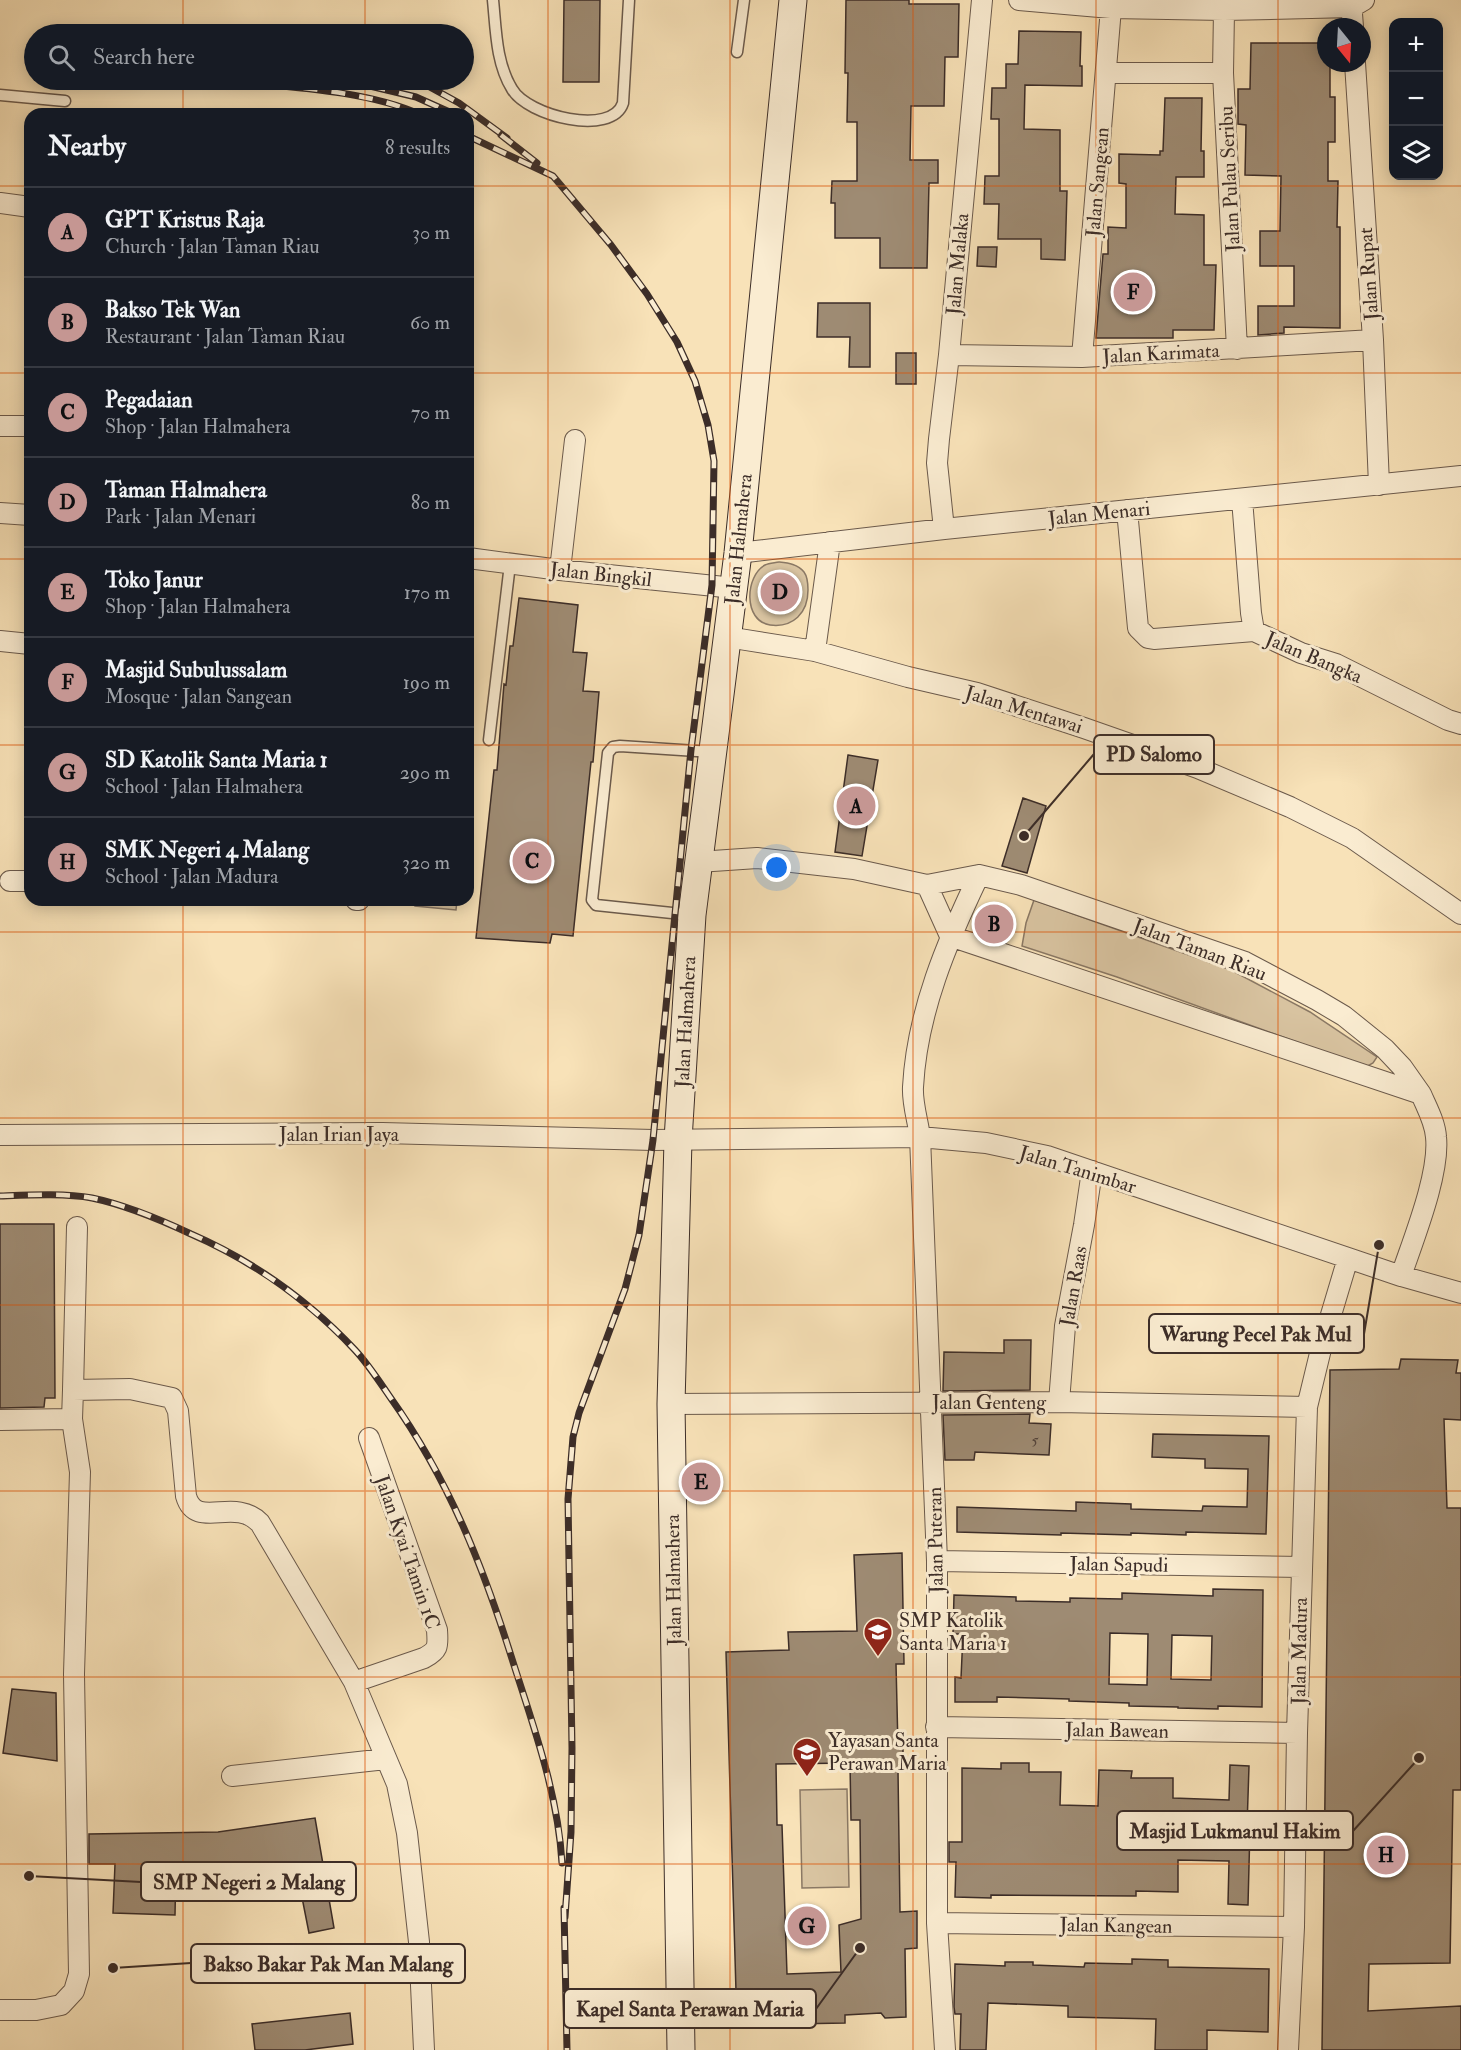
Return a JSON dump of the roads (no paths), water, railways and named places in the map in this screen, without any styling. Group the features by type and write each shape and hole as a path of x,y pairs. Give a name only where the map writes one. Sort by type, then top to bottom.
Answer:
{"street":[{"name":"Jalan Halmahera","path":"681,2050 671,1404 678,1140 692,915 738,553 793,0"},
{"name":"Jalan Malaka","path":"944,529 937,463 982,0"},
{"path":"1019,0 1111,8 1224,10 1356,2 1354,18"},
{"name":"Jalan Sangean","path":"1082,357 1111,8"},
{"name":"Jalan Pulau Seribu","path":"1224,10 1223,73 1237,349"},
{"name":"Jalan Rupat","path":"1356,72 1379,485"},
{"path":"1106,73 1223,73"},
{"path":"0,203 24,206"},
{"name":"Jalan Karimata","path":"949,355 1082,357 1372,340"},
{"path":"0,426 24,426"},
{"path":"560,570 574,440"},
{"name":"Jalan Menari","path":"738,553 944,529 1461,476"},
{"name":"Jalan Bangka","path":"1242,499 1254,631 1301,653 1336,664 1448,720 1461,724"},
{"path":"1127,510 1138,628 1142,634 1154,639 1254,631"},
{"path":"0,513 24,515"},
{"path":"815,651 830,542"},
{"name":"Jalan Bingkil","path":"474,559 734,588"},
{"name":"Jalan Mentawai","path":"727,637 815,651 908,677 977,693 1198,768 1247,788 1353,838 1461,914"},
{"path":"0,641 24,643"},
{"name":"Jalan Taman Riau","path":"698,862 757,858 855,869 927,885 979,875 1021,885 1245,962 1344,1016 1385,1049 1402,1067 1420,1094 1433,1121 1437,1139 1430,1186 1401,1276"},
{"path":"950,936 979,875"},
{"path":"927,885 950,936 1420,1094"},
{"name":"Jalan Puteran","path":"945,2050 937,1923 937,1561 920,1137 913,1089 919,1043 930,995 950,936"},
{"name":"Jalan Irian Jaya","path":"0,1135 382,1133 678,1140"},
{"name":"Jalan Tanimbar","path":"678,1140 920,1137 986,1143 1047,1156 1401,1276 1461,1293"},
{"name":"Jalan Raas","path":"1059,1402 1065,1326 1092,1171"},
{"path":"0,2010 36,2010 61,2005 74,1991 79,1974 74,1674 80,1472 72,1419 77,1227"},
{"name":"Jalan Madura","path":"1288,2050 1294,1927 1301,1567 1307,1407 1322,1345 1348,1258"},
{"path":"73,1390 130,1389 172,1398 178,1411 186,1496 189,1505 195,1511 205,1513 238,1511 252,1515 260,1523 354,1682 397,1784 407,1833 418,1942 424,2050"},
{"name":"Jalan Genteng","path":"671,1404 1059,1402 1307,1407"},
{"path":"0,1420 72,1419"},
{"name":"Jalan Kyai Tamin 1C","path":"354,1682 424,1658 433,1653 438,1645 437,1630 369,1438"},
{"name":"Jalan Sapudi","path":"937,1561 1301,1567"},
{"name":"Jalan Bawean","path":"936,1727 1297,1734"},
{"path":"232,1776 386,1759"},
{"name":"Jalan Kangean","path":"937,1923 1294,1927"}],"lane":[{"path":"493,0 501,68 513,92 540,112 552,116 595,120 614,116 621,110 623,103 629,0"},
{"path":"737,52 744,0"},
{"path":"0,95 65,101"},
{"path":"489,740 510,564"},
{"path":"692,915 596,905 592,900 608,753 613,747 620,746 712,752"}],"railway":[{"path":"318,90 373,99 402,108"},
{"path":"387,90 416,97 441,108"},
{"path":"435,90 466,108"},
{"path":"474,114 507,138"},
{"path":"501,135 537,163"},
{"path":"474,139 553,176 611,245 647,294 677,342 695,381 708,425 714,461 712,585 691,750 653,1140 639,1235 625,1289 579,1413 573,1437 568,1499 571,1832 565,1917"},
{"path":"0,1196 81,1196 105,1201 167,1223 214,1245 279,1284 319,1315 360,1355 411,1428 430,1460 476,1558 502,1626 544,1761 556,1812 562,1863"},
{"path":"564,1908 567,2050"}],"place":[{"name":"Masjid Subulussalam","path":"1133,292"},
{"name":"Taman Halmahera","path":"780,592"},
{"name":"GPT Kristus Raja","path":"856,806"},
{"name":"PD Salomo","path":"1024,836"},
{"name":"Pegadaian","path":"532,861"},
{"name":"Bakso Tek Wan","path":"994,924"},
{"name":"Warung Pecel Pak Mul","path":"1379,1245"},
{"name":"Toko Janur","path":"701,1482"},
{"name":"SMP Katolik Santa Maria 1","path":"878,1658"},
{"name":"Masjid Lukmanul Hakim","path":"1419,1758"},
{"name":"Yayasan Santa Perawan Maria","path":"807,1778"},
{"name":"SMK Negeri 4 Malang","path":"1386,1855"},
{"name":"SMP Negeri 2 Malang","path":"29,1876"},
{"name":"SD Katolik Santa Maria 1","path":"807,1926"},
{"name":"Kapel Santa Perawan Maria","path":"860,1948"},
{"name":"Bakso Bakar Pak Man Malang","path":"113,1968"}]}
